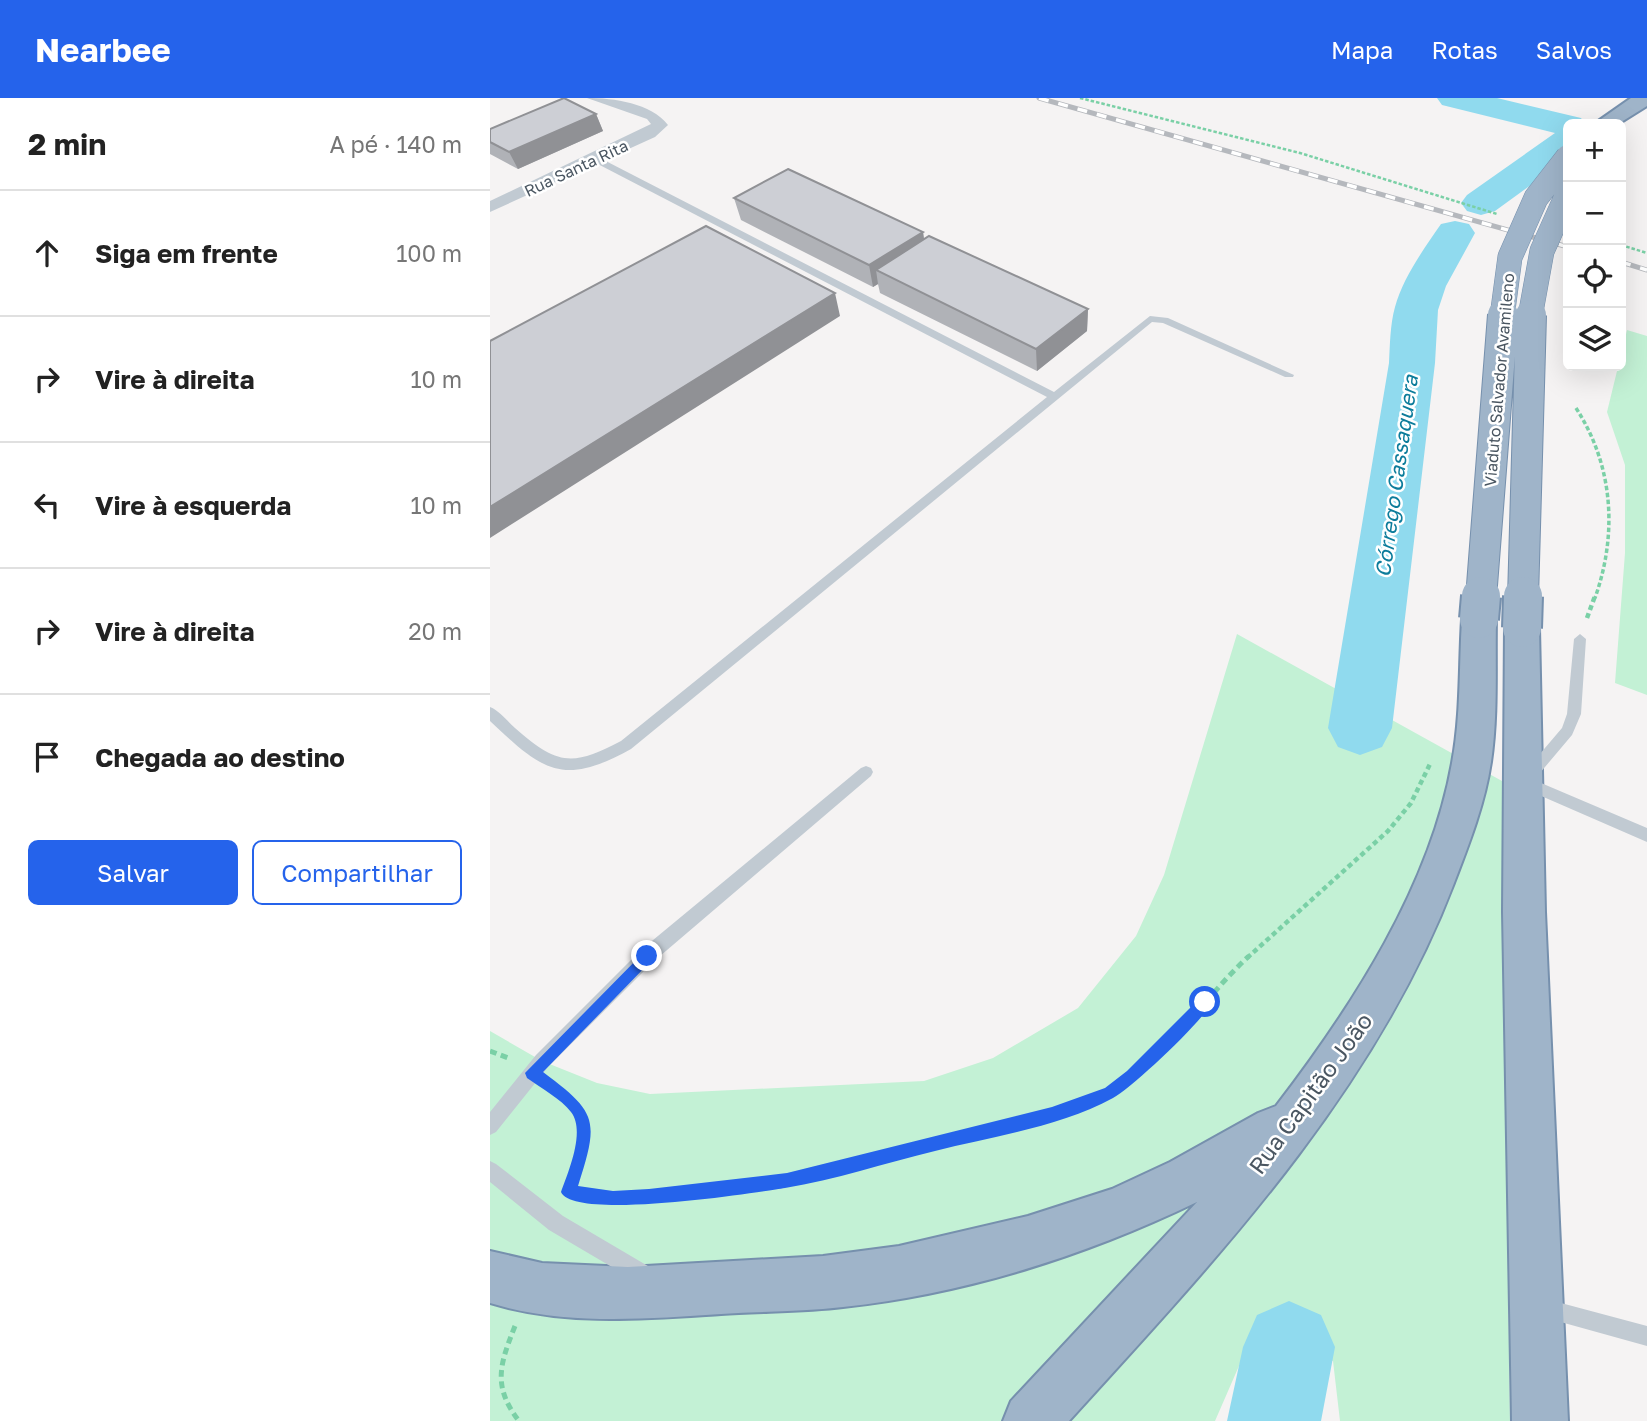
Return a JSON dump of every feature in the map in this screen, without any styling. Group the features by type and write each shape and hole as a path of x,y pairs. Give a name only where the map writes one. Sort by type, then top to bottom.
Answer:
{"highway":[{"path":"1612,119 1645,98"},
{"path":"1626,131 1647,117"},
{"name":"Viaduto Salvador Avamileno","path":"1500,623 1501,329 1510,257 1536,198 1563,163"},
{"name":"Viaduto Salvador Avamileno","path":"1500,623 1528,335 1540,265 1548,236 1563,204"},
{"path":"1500,623 1523,782 1524,912 1541,1421"},
{"name":"Rua Capitão João","path":"1031,1421 1194,1245 1296,1119 1354,1040 1411,942 1441,868 1472,761 1500,623"},
{"path":"490,1277 512,1283 582,1292 671,1291 858,1279 968,1256 1086,1223 1187,1181 1296,1119"}],"street":[{"name":"Rua Santa Rita","path":"490,207 649,134 660,125 652,117 596,98"}],"lane":[{"path":"595,159 1053,396"},
{"path":"490,713 537,755 560,766 584,765 604,758 626,745 1144,323 1157,318 1289,375"},
{"path":"1580,639 1571,723 1559,743 1523,782 1647,835"},
{"path":"490,1126 532,1073 647,956 866,772"},
{"path":"490,1170 556,1223 671,1291"},
{"path":"1538,1307 1647,1336"}],"path":[{"path":"1080,98 1300,153 1506,216"},
{"path":"1626,247 1647,253"},
{"path":"1576,408 1592,429 1604,460 1610,540 1599,591 1580,639"},
{"path":"490,1051 505,1055 576,1105 582,1118 583,1148 569,1192 613,1199 787,1180 1052,1115 1109,1093 1151,1060 1244,961 1388,831 1412,803 1435,751"}],"green space":[{"path":"1627,330 1647,336 1647,695 1615,683 1625,553 1625,465 1607,412 1617,371 1626,371"},
{"path":"1237,634 1502,781 1510,1421 1340,1421 1333,1361 1252,1336 1215,1421 490,1421 490,1031 542,1061 597,1083 650,1094 924,1081 993,1058 1078,1008 1136,936 1164,875"}],"building":[{"path":"564,98 596,114 509,152 490,142 490,129"},
{"path":"788,169 923,232 869,265 734,198"},
{"path":"706,226 835,293 490,507 490,341"},
{"path":"929,236 1088,309 1036,349 876,270"}],"waterway":[{"path":"1454,98 1563,125"},
{"name":"Córrego Cassaquera","path":"1481,203 1563,145"},
{"name":"Córrego Cassaquera","path":"1360,728 1412,363 1416,310 1424,286 1455,233"},
{"name":"Córrego Cassaquera","path":"1274,1421 1289,1347"}],"railway":[{"path":"1039,98 1563,246"},
{"path":"1626,264 1647,270"}],"route":[{"path":"647,956 532,1073 576,1105 582,1118 585,1133 583,1148 569,1192 613,1199 787,1180 1052,1115 1109,1093 1151,1060 1205,1002"}]}
